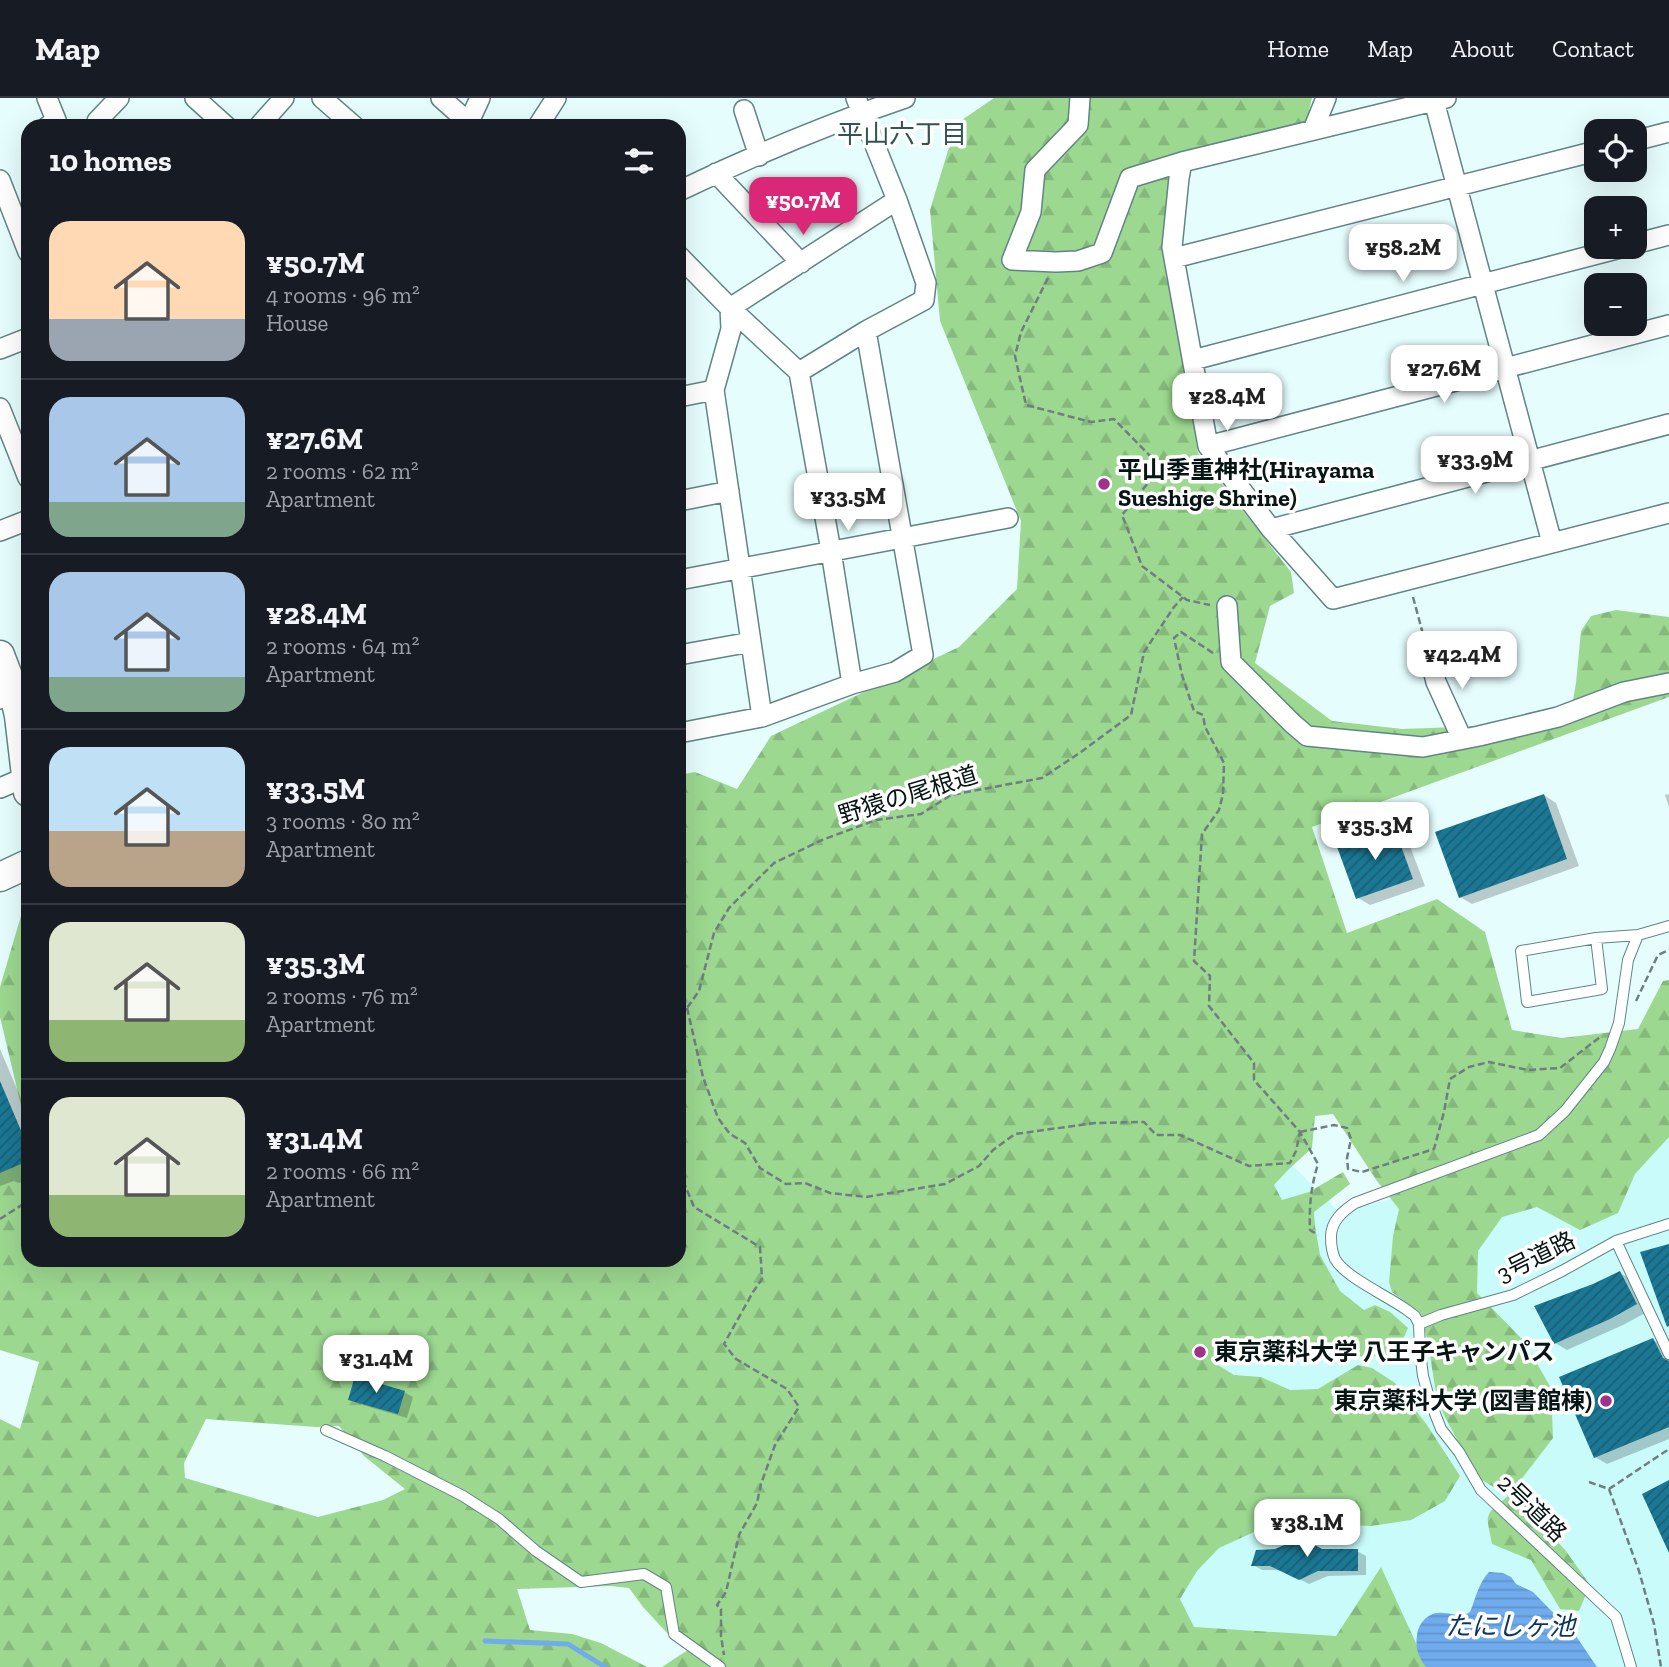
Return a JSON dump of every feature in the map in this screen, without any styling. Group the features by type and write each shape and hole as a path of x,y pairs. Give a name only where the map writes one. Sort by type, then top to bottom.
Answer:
{"street":[{"path":"47,98 56,119"},
{"path":"99,119 119,98"},
{"path":"195,98 218,119"},
{"path":"265,119 284,98"},
{"path":"322,98 344,119"},
{"path":"441,98 462,119"},
{"path":"470,119 480,98"},
{"path":"544,119 556,98"},
{"path":"686,188 759,156 860,105 905,98"},
{"path":"1080,98 1078,125 1035,170 1031,212 1012,260 1079,261 1102,253 1130,178 1182,162 1440,100 1456,187 1552,543"},
{"path":"1313,130 1326,98"},
{"path":"799,372 924,300 926,283 860,105"},
{"path":"744,110 759,156"},
{"path":"1647,138 1669,132"},
{"path":"1174,258 1584,154"},
{"path":"1182,162 1172,247 1208,446 1271,529 1333,599 1669,513"},
{"path":"716,173 801,263"},
{"path":"2,190 21,235"},
{"path":"730,308 897,200"},
{"path":"1647,241 1669,235"},
{"path":"1193,360 1584,257"},
{"path":"686,263 799,372 852,684"},
{"path":"730,308 731,329 714,390 762,717"},
{"path":"1208,446 1669,325"},
{"path":"686,732 762,717 852,684 895,672 923,655 866,331"},
{"path":"0,349 21,341"},
{"path":"686,396 714,390"},
{"path":"0,408 21,460"},
{"path":"1271,529 1669,424"},
{"path":"686,500 729,491"},
{"path":"686,579 1008,518"},
{"path":"0,531 21,523"},
{"path":"1227,606 1231,662 1307,736 1423,747 1558,717 1624,692 1669,682"},
{"path":"686,654 751,642"},
{"path":"1429,654 1436,682 1462,739"},
{"path":"0,655 14,689 21,733"},
{"path":"0,788 21,785"},
{"path":"0,877 21,867"}],"lane":[{"path":"1595,938 1602,989 1527,1002 1521,951 1595,938 1638,935 1669,926"},
{"path":"1419,1324 1415,1316 1345,1271 1335,1259 1331,1230 1340,1213 1355,1203 1539,1135 1565,1111 1605,1062 1619,1023 1628,960 1638,935"},
{"name":"3号道路","path":"1419,1324 1441,1315 1513,1295 1616,1241 1669,1224"},
{"path":"1616,1241 1669,1354"},
{"name":"2号道路","path":"1419,1324 1423,1376 1441,1429 1459,1452 1481,1490 1616,1617 1631,1667"},
{"path":"326,1430 463,1496 499,1519 536,1551 580,1582 644,1574 666,1587 674,1634 722,1662"}],"path":[{"path":"1056,262 1021,332 1015,356 1026,405 1091,422 1114,419 1161,467 1122,515 1142,566 1186,600 1227,606"},
{"path":"1408,581 1429,654"},
{"name":"野猿の尾根道","path":"687,1008 699,991 714,933 729,908 775,863 822,840 876,820 921,814 951,795 1042,778 1131,715 1144,652 1183,597"},
{"path":"1231,662 1181,632 1174,638 1182,675 1194,710 1203,715 1205,727 1224,764 1223,794 1219,810 1202,834 1194,961 1210,976 1209,1006 1254,1063 1254,1080 1300,1132 1318,1164 1309,1208 1310,1230 1331,1245"},
{"path":"1300,1132 1334,1125 1346,1128 1351,1139 1348,1169 1362,1172 1434,1149 1450,1079 1469,1067 1489,1062 1528,1070 1560,1069 1634,1009 1658,955 1669,950"},
{"path":"687,1008 708,1092 718,1118 730,1134 745,1143 760,1168 786,1184 804,1183 830,1193 866,1197 945,1184 979,1166 993,1150 1015,1134 1082,1124 1144,1122 1156,1135 1180,1135 1250,1167 1290,1163 1300,1132"},
{"path":"686,1188 694,1207 760,1247 762,1279 724,1344 736,1359 786,1388 799,1407 775,1445 757,1503 739,1535 726,1591 717,1605 721,1609 722,1662"},
{"path":"0,1219 21,1205"},
{"path":"1609,1489 1669,1449"},
{"path":"1589,1482 1609,1489"},
{"path":"1609,1489 1639,1571 1654,1624 1661,1667"}],"shaded area":[{"name":"東京薬科大学 八王子キャンパス","path":"1619,1023 1641,1064 1669,1137 1669,1667 731,1667 686,1116 686,1032 1290,1163 1340,1213 1534,1159"}],"green space":[{"path":"994,98 1312,98 1306,123 1184,151 1164,233 1198,453 1291,572 1294,593 1270,606 1255,663 1332,721 1402,729 1569,723 1581,631 1591,616 1616,610 1669,617 1669,697 1312,827 1347,933 1437,899 1485,932 1512,1030 1562,1038 1638,1029 1663,981 1669,980 1669,1137 1635,1174 1618,1213 1580,1230 1537,1207 1502,1217 1478,1251 1477,1293 1524,1341 1551,1388 1553,1438 1520,1481 1541,1524 1566,1551 1590,1585 1579,1611 1560,1609 1531,1560 1492,1544 1488,1516 1508,1496 1479,1478 1444,1415 1436,1393 1421,1313 1392,1292 1389,1282 1393,1236 1399,1209 1333,1114 1315,1116 1312,1148 1274,1185 1282,1200 1309,1192 1343,1172 1350,1184 1314,1212 1320,1255 1340,1291 1364,1310 1375,1305 1390,1312 1408,1328 1396,1355 1366,1357 1320,1350 1250,1353 1219,1350 1218,1365 1234,1375 1261,1377 1290,1390 1318,1389 1358,1365 1372,1368 1395,1383 1427,1425 1460,1476 1445,1501 1411,1520 1371,1526 1276,1522 1219,1548 1197,1571 1180,1599 1194,1627 1336,1636 1381,1567 1427,1667 662,1667 697,1644 668,1634 629,1588 611,1586 517,1589 530,1630 572,1634 601,1643 647,1667 0,1667 0,1419 20,1429 39,1362 0,1350 0,1166 21,1148 21,1267 686,1267 686,774 695,772 737,789 771,736 959,647 1017,589 1021,521 940,321 930,210 956,124","holes":["206,1419 316,1427 339,1426 364,1456 405,1489 383,1500 318,1517 185,1478 184,1463"]},
{"path":"21,916 21,1106 0,1017 0,987"}],"water":[{"name":"たにしヶ池","path":"1489,1572 1503,1573 1511,1577 1516,1584 1533,1592 1576,1636 1597,1667 1426,1667 1417,1645 1422,1622 1433,1614 1460,1615 1470,1612 1480,1586"}],"building":[{"path":"1544,794 1567,859 1459,898 1435,832"},
{"path":"1393,824 1413,879 1356,899 1336,844"},
{"path":"0,1081 21,1130 21,1164 0,1173"},
{"path":"1669,1244 1669,1326 1667,1327 1640,1252"},
{"path":"1620,1271 1637,1304 1554,1344 1534,1306"},
{"path":"1653,1338 1663,1358 1669,1361 1669,1427 1594,1458 1559,1377"},
{"path":"355,1376 405,1391 398,1414 348,1400"},
{"path":"1669,1480 1669,1553 1642,1494"},
{"path":"1301,1538 1322,1549 1358,1549 1358,1571 1318,1571 1299,1580 1270,1566 1251,1566 1256,1550 1275,1549"}],"waterway":[{"path":"485,1641 568,1644 605,1667"}],"place":[{"name":"平山季重神社(Hirayama Sueshige Shrine)","path":"1104,484"},
{"name":"東京薬科大学 八王子キャンパス","path":"1200,1352"},
{"name":"東京薬科大学 (図書館棟)","path":"1606,1401"}],"district":[{"name":"平山六丁目","path":"902,134"}]}
